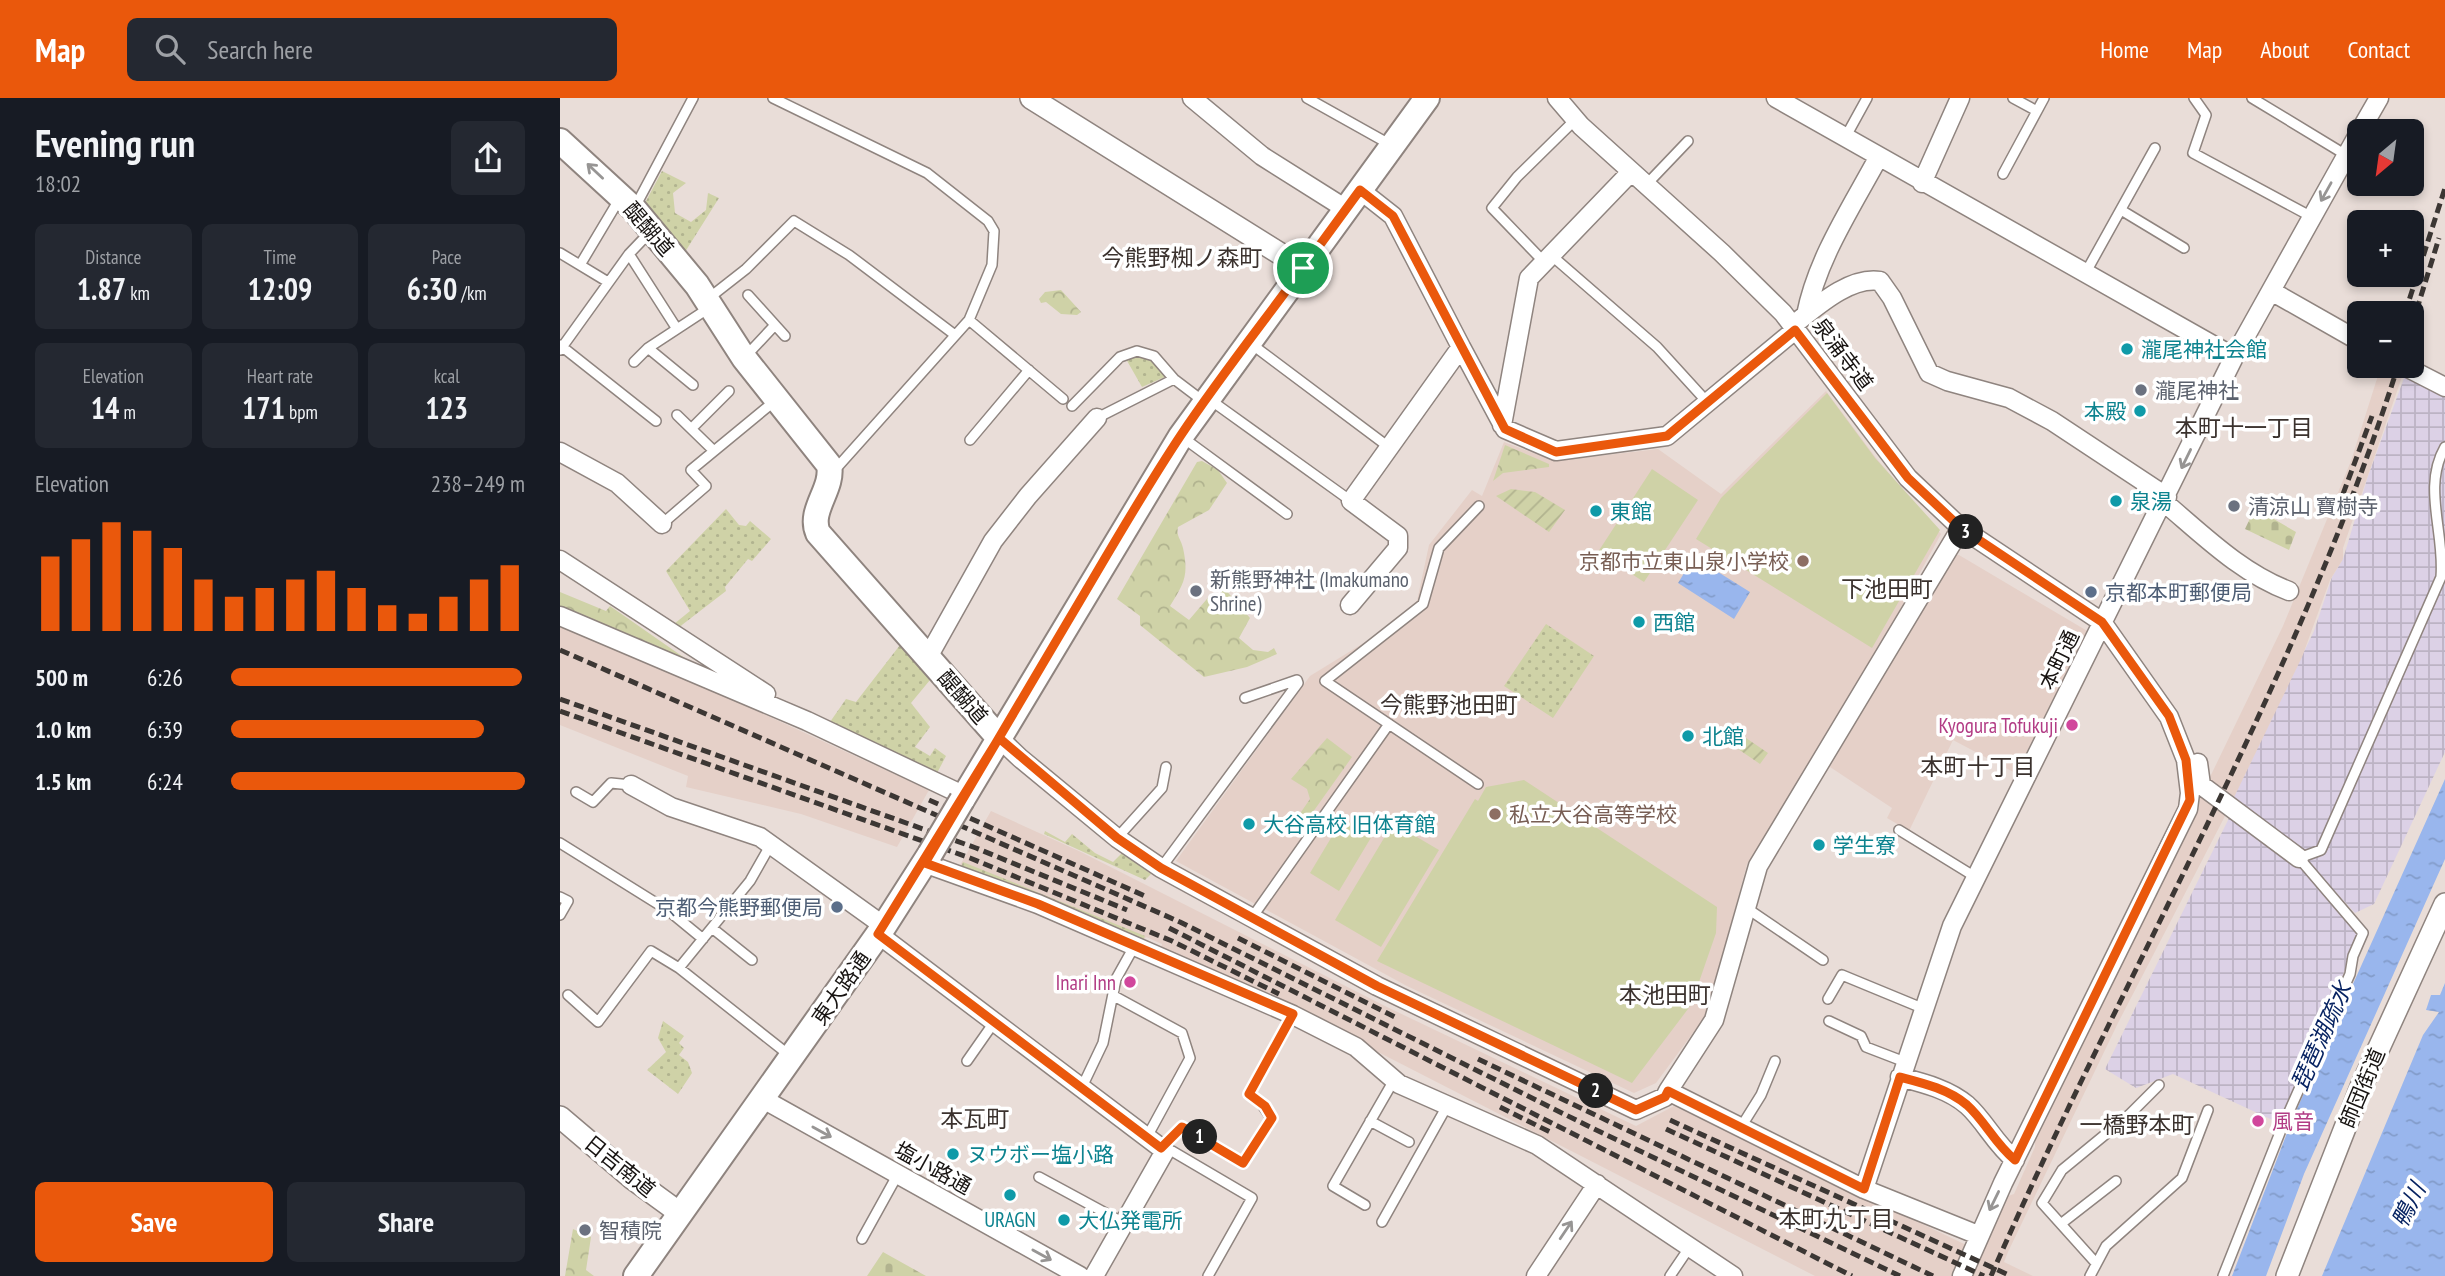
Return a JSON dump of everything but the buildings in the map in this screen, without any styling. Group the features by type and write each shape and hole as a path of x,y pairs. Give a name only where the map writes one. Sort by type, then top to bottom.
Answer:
{"main road":[{"name":"東大路通","path":"636,1276 881,930 964,798 1181,436 1427,98"},
{"name":"醍醐道","path":"565,148 628,202 710,302 744,358 826,460 830,475 816,516 816,529 999,738"}],"street":[{"path":"1031,98 1303,268"},
{"path":"1192,98 1262,156 1353,200 1393,216 1508,432 1556,452 1667,436 1798,324 1852,285 1868,279 1880,282 1892,298 1929,373 1947,381 2010,398 2052,421 2166,500 2240,565 2271,584 2289,591"},
{"name":"泉涌寺道","path":"1557,98 1577,126 1722,253 1798,324 1908,478 1961,528 2102,622"},
{"path":"1776,98 1922,183 2086,272 2234,357"},
{"path":"1922,183 1960,98"},
{"name":"本町通","path":"2367,119 2379,98"},
{"name":"本町通","path":"1864,1189 1922,1008 1952,926 2102,622 2166,500 2234,357 2346,155"},
{"path":"1798,324 1822,264 1878,158"},
{"path":"1502,425 1529,278 1631,172"},
{"path":"2271,291 2347,334"},
{"path":"1350,605 1398,548 1398,536 1351,501 1461,347"},
{"path":"2424,376 2445,387"},
{"path":"928,657 993,541 1028,496 1097,418"},
{"path":"560,452 617,483 662,524"},
{"path":"1961,528 1758,866 1714,1020 1668,1091 1864,1189 1978,1235"},
{"path":"560,560 807,721"},
{"path":"560,615 807,721 964,798"},
{"path":"2102,622 2169,716 2183,728 2192,743 2201,785 2299,858"},
{"path":"1962,1276 1978,1235 2188,808 2190,793 2186,760 2169,716"},
{"name":"醍醐道","path":"999,738 1117,838 1161,868 1251,919 1432,1014 1636,1110 1665,1097 1668,1091"},
{"path":"631,785 671,807 760,837 771,844 995,1021 1158,1145 1124,1223 1094,1276"},
{"path":"927,858 1293,1014 1356,1047 1399,1084 1537,1145 1727,1274"},
{"name":"師団街道","path":"2287,1276 2361,1087 2445,904"},
{"path":"1903,1070 1967,1105 1996,1143 2015,1160"},
{"name":"塩小路通","path":"763,1099 1080,1276"},
{"name":"日吉南道","path":"560,1117 681,1214"},
{"path":"1536,1276 1597,1184"}],"lane":[{"path":"580,265 628,202 693,98"},
{"path":"773,98 927,173 991,224 994,236 992,265 969,320 830,475"},
{"path":"1307,98 1392,146"},
{"path":"1845,138 1867,98"},
{"path":"2013,98 2036,111"},
{"path":"2003,174 2044,98"},
{"path":"2194,98 2206,115 2193,153 2312,217"},
{"path":"2252,98 2346,155"},
{"path":"1577,126 1517,177 1492,208 1548,258 1657,346 1708,403"},
{"path":"1646,185 1688,141"},
{"path":"2086,272 2155,148"},
{"path":"2121,210 2184,248"},
{"path":"634,362 648,348 677,330 710,302 794,221 849,255 955,335"},
{"path":"652,230 629,254 561,347 656,421"},
{"path":"560,253 608,282"},
{"path":"629,254 677,330"},
{"path":"748,295 785,336"},
{"path":"969,320 1063,399"},
{"path":"744,358 775,325"},
{"path":"1248,342 1390,448"},
{"path":"648,348 693,385"},
{"path":"1072,406 1117,359 1129,352 1151,354 1174,379 1351,501"},
{"path":"970,440 1029,370"},
{"path":"1097,418 1174,379"},
{"path":"691,428 729,391"},
{"path":"662,524 706,486 691,470 776,400"},
{"path":"677,415 713,450"},
{"path":"1181,436 1287,514"},
{"path":"2223,1276 2281,1130 2350,974 2353,956 2363,933 2299,858 2320,850 2441,577 2444,558 2433,475 2445,447"},
{"path":"1478,784 1325,681 1423,604 1439,548 1479,506"},
{"path":"1161,868 1298,683 1297,680 1245,698"},
{"path":"1251,919 1389,724"},
{"path":"1117,838 1162,788 1166,767"},
{"path":"576,792 593,802 611,783 631,785"},
{"path":"1899,830 1977,878"},
{"path":"560,843 668,911 703,939"},
{"path":"679,968 750,881 771,844"},
{"path":"566,861 572,850"},
{"path":"560,897 568,902 560,915"},
{"path":"1745,907 1823,960"},
{"path":"712,928 752,960"},
{"path":"1082,1087 1103,1043 1116,979 1135,945"},
{"path":"568,995 598,1022 651,951 679,968 792,1058"},
{"path":"1828,999 1842,975 1922,1008"},
{"path":"1114,996 1182,1033 1190,1058 1158,1145"},
{"path":"1158,1145 1182,1127 1243,1163 1272,1118 1265,1106 1249,1094 1293,1014"},
{"path":"967,1061 995,1021"},
{"path":"1829,1021 1861,1036 1866,1046 1903,1070"},
{"path":"1741,1127 1761,1095 1775,1061"},
{"path":"1365,1205 1333,1186 1390,1087 1399,1084"},
{"path":"2095,1262 2042,1203 2062,1170 2129,1115 2160,1085"},
{"path":"1382,1222 1447,1106"},
{"path":"2090,1276 2095,1262 2106,1247 2182,1178 2208,1110"},
{"path":"1370,1121 1409,1142"},
{"path":"1158,1145 1252,1198 1208,1276"},
{"path":"862,1239 898,1174"},
{"path":"1039,1177 1124,1223"},
{"path":"2062,1223 2116,1181"},
{"path":"1670,1276 1689,1248"}],"shaded area":[{"path":"2377,378 2402,378 2343,548 2343,559 2330,580 2302,657 2224,818 2118,1023 2008,1252 2004,1262 2033,1276 1815,1276 1337,1031 1161,949 1162,944 1146,937 1143,941 959,867 991,811 1081,852 1387,1007 1636,1126 1674,1106 1981,1252 2008,1196 2014,1194 2035,1147 2035,1139 2283,626 2351,461"},
{"path":"2404,378 2420,378 2445,393 2445,752 2374,904 2355,913 2301,854 2231,802 2314,631 2332,577 2343,559 2368,476"},
{"name":"私立大谷高等学校","path":"1826,391 1876,458 1941,534 1820,756 1747,864 1707,1014 1656,1083 1634,1093 1407,986 1176,861 1310,676 1375,636 1417,601 1429,545 1472,490 1482,496 1504,442 1555,461 1658,449 1721,494"},
{"path":"1952,555 1959,555 2089,632 2019,775 1953,740 1909,831 1887,818 1892,808 1830,767"},
{"path":"560,622 929,790 897,847 801,814 686,787 688,776 560,725"},
{"path":"2232,812 2295,861 2358,935 2325,1022 2279,1123 2173,1074 2136,1088 2105,1069"}],"green space":[{"path":"662,171 686,183 673,193 675,213 691,222 706,210 708,193 719,198 685,252 645,203"},
{"path":"1061,290 1081,312 1077,315 1061,314 1046,302 1041,303 1039,299 1045,292"},
{"path":"1136,355 1155,361 1167,376 1142,387 1126,359"},
{"name":"京都市立東山泉小学校","path":"1827,393 1875,458 1940,530 1872,648 1696,539 1721,498"},
{"path":"1505,445 1549,464 1549,467 1503,473 1493,481"},
{"path":"1202,461 1218,470 1227,483 1209,510 1178,527 1185,558 1185,573 1182,585 1170,606 1189,620 1212,593 1218,595 1224,588 1250,618 1239,638 1253,650 1268,652 1274,648 1277,654 1247,667 1204,677 1140,625 1140,616 1117,599 1197,462"},
{"path":"1652,469 1698,500 1644,582 1598,552"},
{"path":"1511,489 1535,492 1565,510 1549,532 1496,496"},
{"path":"2255,508 2296,532 2289,550 2245,529"},
{"path":"726,509 739,525 746,526 750,521 771,539 752,561 748,559 725,587 726,591 678,628 674,624 690,611 666,571"},
{"path":"560,592 606,611 610,606 699,668 560,606"},
{"path":"1546,624 1594,656 1553,718 1504,686"},
{"path":"900,645 930,680 911,703 930,727 915,747 930,756 935,748 946,756 936,775 830,722 846,699 856,702"},
{"path":"1727,725 1768,753 1760,764 1719,736"},
{"path":"1327,738 1352,757 1298,833 1290,828 1310,799 1307,789 1291,779"},
{"path":"1524,780 1717,907 1716,933 1691,1005 1632,1083 1377,961 1475,799 1478,801 1486,787"},
{"path":"1343,818 1372,836 1339,891 1310,873"},
{"path":"1393,823 1439,850 1381,947 1335,920"},
{"path":"1045,831 1065,842 1072,834 1095,853 1113,862 1122,853 1151,874 1145,880 1044,834"},
{"path":"963,862 1145,936 1143,940 961,867"},
{"path":"663,1021 684,1036 679,1043 684,1048 679,1055 688,1062 692,1073 678,1094 647,1070 666,1052 658,1038"},
{"path":"573,1229 591,1237 586,1270 594,1276 565,1276"},
{"path":"883,1252 926,1276 867,1276"}],"water":[{"path":"1694,557 1750,592 1734,619 1678,583"},
{"path":"2445,779 2445,859 2304,1174 2266,1276 2232,1276 2292,1120"},
{"name":"鴨川","path":"2445,983 2445,1276 2322,1276 2423,1035 2439,1012 2426,1010 2431,995 2440,995"}],"railway":[{"path":"2409,301 2445,188"},
{"path":"2419,301 2439,238"},
{"path":"1991,1276 2096,1050 2260,713 2357,484 2394,378"},
{"path":"2343,494 2372,416"},
{"path":"560,650 1180,922 1584,1124 1900,1276"},
{"path":"560,699 976,848 1127,910"},
{"path":"560,711 970,858 1172,941 1279,994"},
{"path":"929,800 1145,896"},
{"path":"1169,928 1852,1276"},
{"path":"1238,938 1397,1018"},
{"path":"1478,1059 1933,1276"},
{"path":"1500,1107 1550,1132"},
{"path":"1670,1120 2011,1276"},
{"path":"1666,1129 1984,1276"}],"place":[{"name":"瀧尾神社会館","path":"2127,349"},
{"name":"瀧尾神社","path":"2141,390"},
{"name":"本殿","path":"2140,411"},
{"name":"泉湯","path":"2116,501"},
{"name":"清涼山 寶樹寺","path":"2234,506"},
{"name":"東館","path":"1596,511"},
{"name":"京都市立東山泉小学校","path":"1803,561"},
{"name":"新熊野神社 (Imakumano Shrine)","path":"1196,591"},
{"name":"京都本町郵便局","path":"2091,592"},
{"name":"西館","path":"1639,622"},
{"name":"Kyogura Tofukuji","path":"2072,725"},
{"name":"北館","path":"1688,736"},
{"name":"私立大谷高等学校","path":"1495,814"},
{"name":"大谷高校 旧体育館","path":"1249,824"},
{"name":"学生寮","path":"1819,845"},
{"name":"京都今熊野郵便局","path":"837,907"},
{"name":"Inari Inn","path":"1130,982"},
{"name":"風音","path":"2258,1121"},
{"name":"ヌウボー塩小路","path":"953,1154"},
{"name":"URAGN","path":"1010,1195"},
{"name":"大仏発電所","path":"1064,1220"},
{"name":"智積院","path":"585,1230"}],"district":[{"name":"今熊野椥ノ森町","path":"1182,257"},
{"name":"本町十一丁目","path":"2244,427"},
{"name":"下池田町","path":"1887,588"},
{"name":"今熊野池田町","path":"1449,704"},
{"name":"本町十丁目","path":"1978,766"},
{"name":"本池田町","path":"1665,994"},
{"name":"本瓦町","path":"975,1118"},
{"name":"一橋野本町","path":"2137,1124"},
{"name":"本町九丁目","path":"1836,1218"}],"route":[{"path":"1303,268 1181,436 999,738 989,756 925,863 1038,904 1293,1014 1249,1094 1265,1106 1272,1118 1243,1163 1182,1127 1161,1148 878,934 925,863 999,738 1148,861 1377,986 1636,1110 1665,1097 1668,1091 1864,1189 1900,1077 1938,1087 1967,1105 1996,1143 2015,1160 2190,800 2186,760 2169,716 2102,622 1961,528 1908,478 1795,330 1671,434 1662,438 1556,452 1505,429 1393,216 1360,190 1303,268"}],"water label":[{"name":"琵琶湖疏水","path":"2321,1036"}]}
